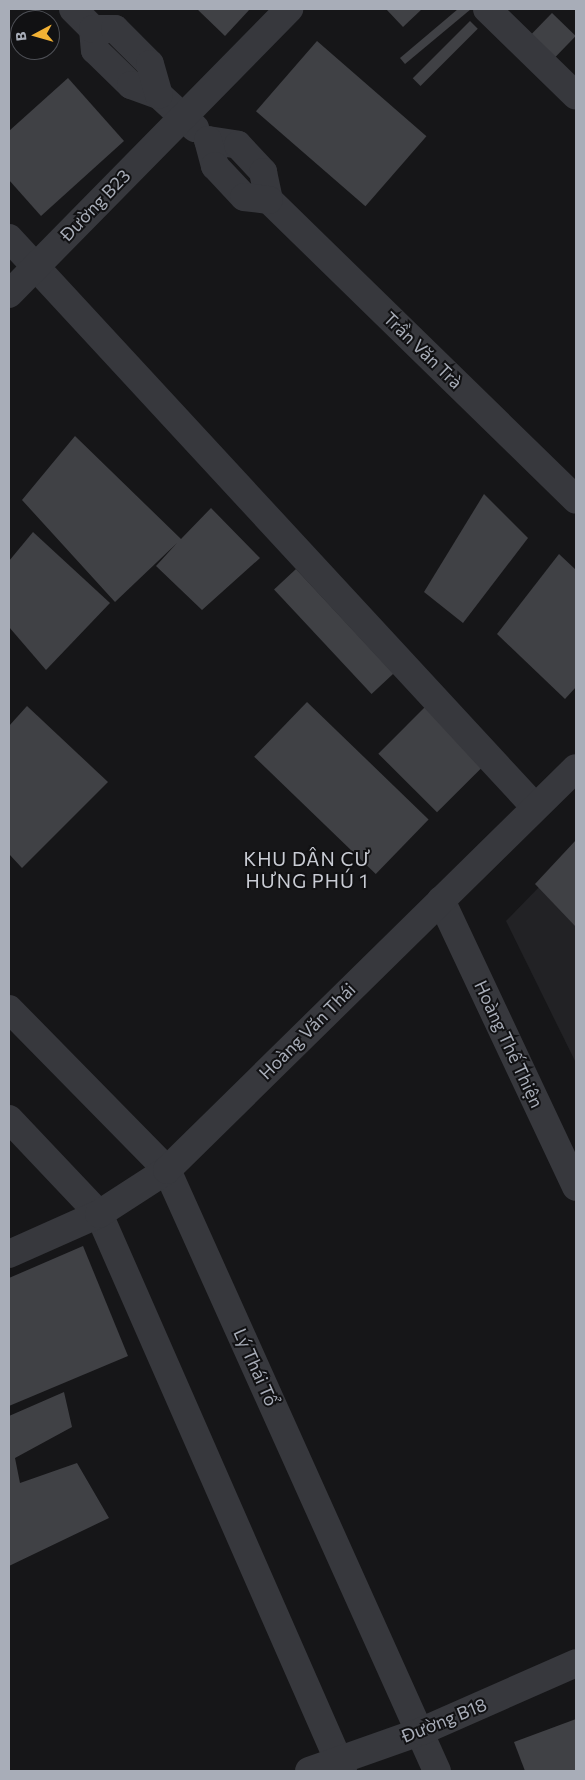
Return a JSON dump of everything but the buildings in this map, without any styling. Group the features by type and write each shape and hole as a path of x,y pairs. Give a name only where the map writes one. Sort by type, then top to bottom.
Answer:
{"street":[{"path":"73,9 93,29 95,50 131,85 159,95 182,116"},
{"name":"Đường B23","path":"9,294 289,9"},
{"path":"487,9 576,96"},
{"name":"Trần Văn Trà","path":"182,116 208,140 215,166 244,197 269,200 576,500"},
{"path":"9,238 37,265 535,807"},
{"name":"Hoàng Văn Thái","path":"9,1254 100,1214 167,1170 576,768"},
{"name":"Hoàng Thế Thiện","path":"441,900 576,1187"},
{"name":"Lý Thái Tổ","path":"9,1009 167,1170 422,1731 437,1771"},
{"path":"9,1120 100,1214 341,1765"},
{"name":"Đường B18","path":"309,1771 341,1765 576,1663"}],"shaded area":[{"path":"576,849 576,1063 506,921"}],"district":[{"name":"KHU DÂN CƯ HƯNG PHÚ 1","path":"307,870"}]}
